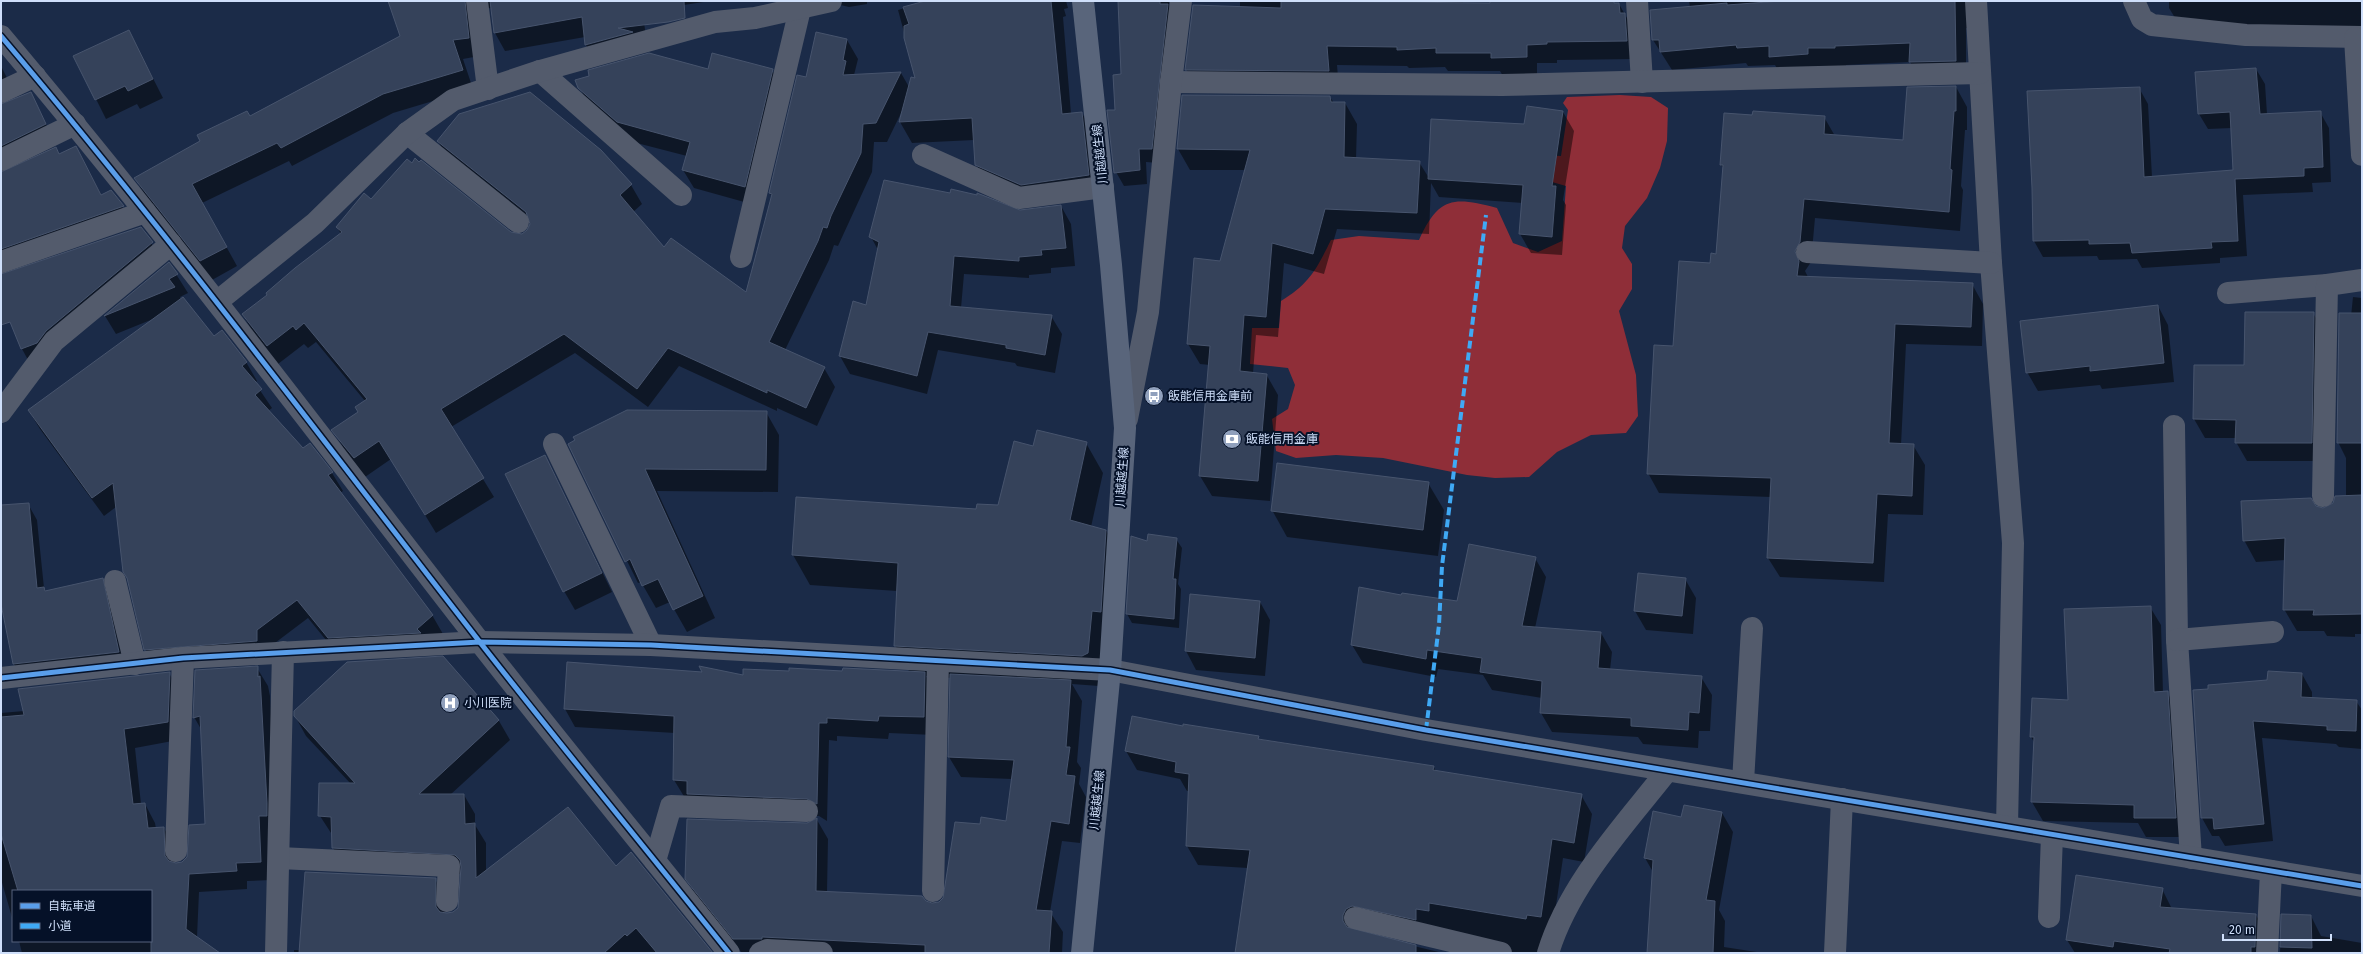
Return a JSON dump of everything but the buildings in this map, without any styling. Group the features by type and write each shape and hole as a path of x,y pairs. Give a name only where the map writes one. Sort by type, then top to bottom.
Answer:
{"main road":[{"name":"川越越生線","path":"1082,953 1110,670 1126,428 1103,187 1083,1"}],"street":[{"path":"477,1 488,89"},
{"path":"218,301 315,223 407,133 453,100 540,72 716,22 755,18 799,5 831,1"},
{"path":"1126,428 1148,312 1171,82 1181,1"},
{"path":"1637,1 1642,82"},
{"path":"1976,1 1991,263 2013,543 2007,826"},
{"path":"2134,1 2142,19 2152,25 2246,35 2359,38 2362,155"},
{"path":"741,257 799,5"},
{"path":"1,36 75,124 218,301 480,642 729,953"},
{"path":"540,72 681,195"},
{"path":"1171,82 1502,85 1980,73"},
{"path":"1,92 35,76"},
{"path":"1,160 75,124"},
{"path":"407,133 518,222"},
{"path":"923,155 1019,198 1103,187"},
{"path":"1,262 145,212"},
{"path":"1,412 54,341 171,244"},
{"path":"1808,252 1991,263"},
{"path":"2228,293 2327,285 2362,280"},
{"path":"2323,496 2327,285"},
{"path":"2174,426 2177,640 2191,858"},
{"path":"554,444 651,645"},
{"path":"115,581 135,664"},
{"path":"1743,782 1752,628"},
{"path":"2177,640 2274,632"},
{"path":"1,678 183,658 480,642 651,645 1110,670 1426,730 2362,886"},
{"path":"276,953 284,652"},
{"path":"176,851 183,658"},
{"path":"933,891 938,661"},
{"path":"1548,953 1555,929 1585,877 1667,771"},
{"path":"1835,953 1842,800"},
{"path":"655,861 671,806 807,811"},
{"path":"2049,917 2052,835"},
{"path":"279,858 449,866 447,901"},
{"path":"2267,953 2272,871"},
{"path":"1355,918 1501,953"},
{"path":"760,953 767,950 822,953"}],"shaded area":[{"path":"1620,95 1651,97 1668,108 1667,141 1660,168 1647,198 1625,226 1622,248 1632,264 1632,289 1619,311 1636,375 1638,416 1626,433 1591,435 1557,452 1529,477 1495,478 1467,475 1383,458 1336,455 1296,458 1276,451 1272,419 1288,409 1295,385 1288,368 1250,364 1252,328 1279,328 1281,301 1306,282 1321,260 1331,240 1359,236 1419,240 1426,226 1441,208 1449,203 1469,202 1497,208 1513,243 1538,252 1562,241 1566,186 1545,180 1538,155 1561,156 1568,110 1563,103 1567,97"}],"marked path":[{"path":"1426,730 1439,625 1442,566 1486,215"}],"cycle path":[{"path":"1,36 184,260 510,680 729,953"},
{"path":"1,678 183,658 480,642 651,645 1110,670 1426,730 2362,886"}],"place":[{"name":"飯能信用金庫前","path":"1154,396"},
{"name":"飯能信用金庫","path":"1232,439"},
{"name":"小川医院","path":"450,703"}]}
